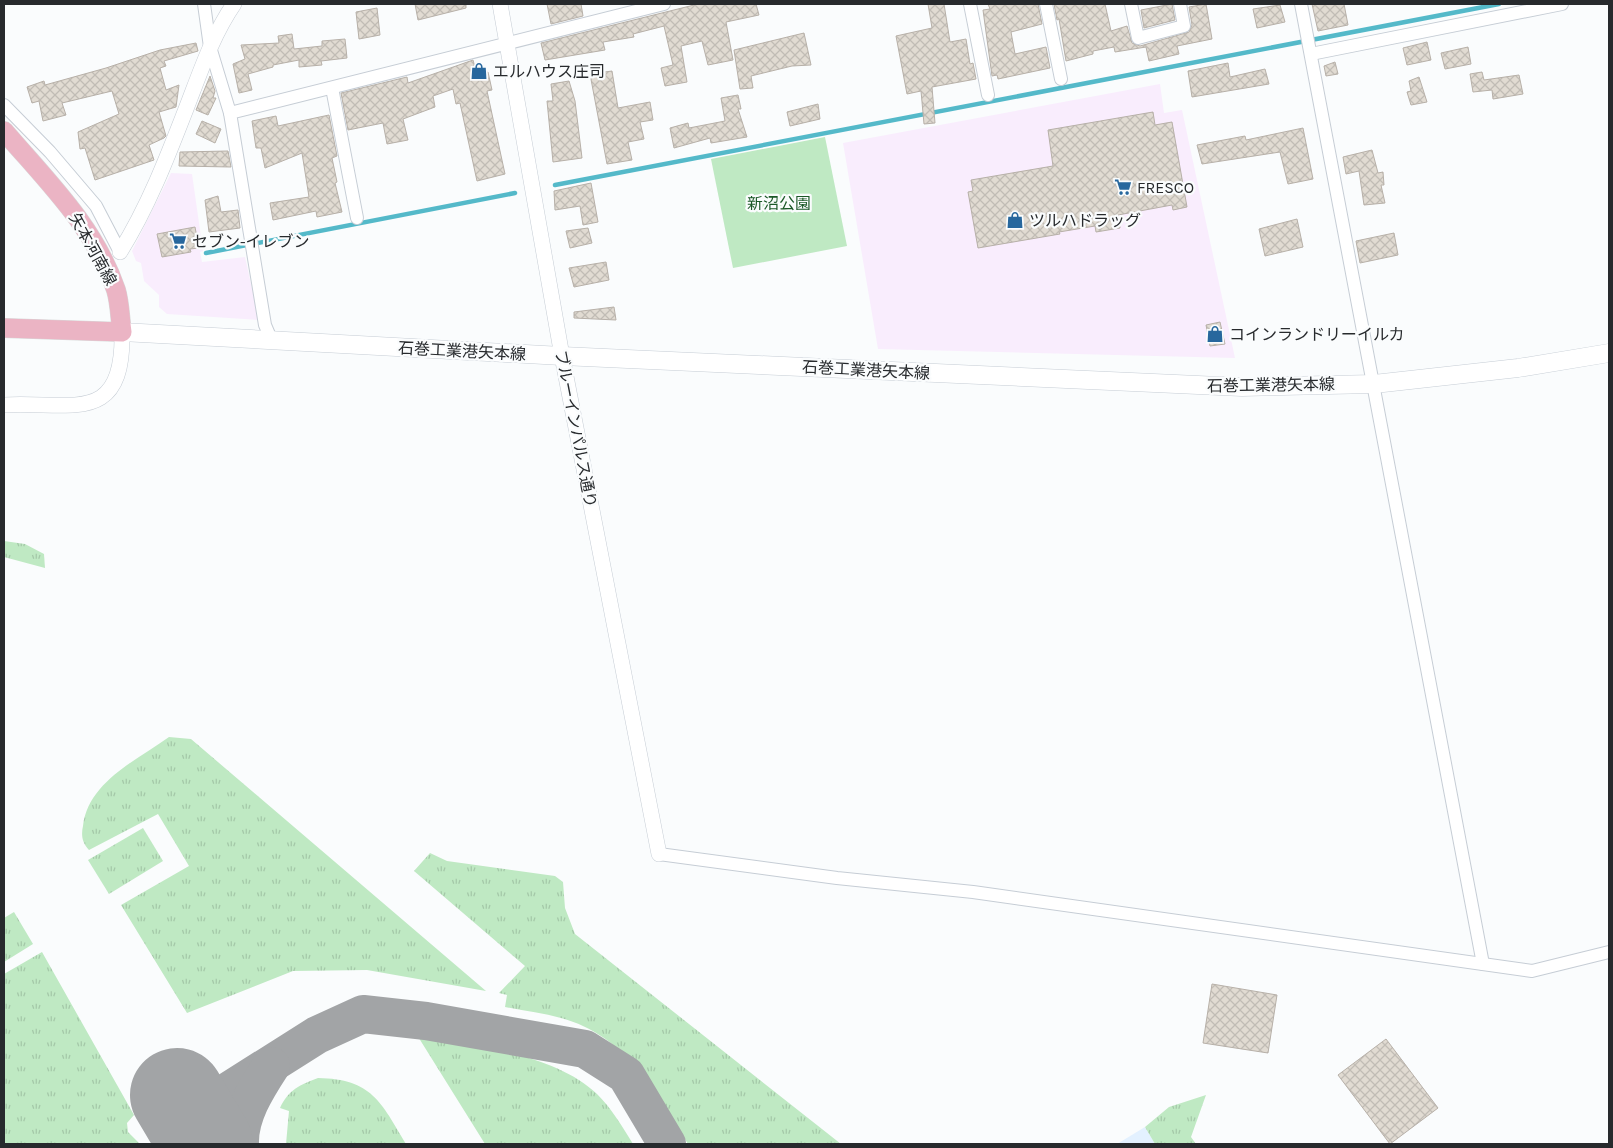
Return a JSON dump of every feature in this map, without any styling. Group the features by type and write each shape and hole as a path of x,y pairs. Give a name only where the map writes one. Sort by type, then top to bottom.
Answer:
{"main road":[{"name":"矢本河南線","path":"4,131 64,199 88,235 116,291 122,332"},
{"path":"4,328 122,332"},
{"name":"石巻工業港矢本線","path":"122,332 562,356 1182,386 1242,387 1374,384 1518,368 1609,353"}],"street":[{"path":"204,4 210,46 230,113 252,237 265,325 271,340"},
{"path":"120,252 140,219 158,179 210,46 234,4"},
{"name":"ブルーインパルス通り","path":"500,4 562,356 659,854"},
{"path":"230,113 664,4"},
{"path":"970,4 988,95"},
{"path":"1046,4 1061,79"},
{"path":"1131,4 1138,38 1184,26 1180,4"},
{"path":"1301,4 1483,964"},
{"path":"1311,50 1558,4"},
{"path":"332,88 357,218"},
{"path":"4,106 50,152 96,206 120,252"},
{"path":"4,405 68,406 99,400 110,391 117,377 122,358 122,332"},
{"path":"659,854 837,878 973,892 1532,971 1609,952"}],"shaded area":[{"path":"1160,84 1164,113 1182,110 1235,358 878,349 843,143"},
{"path":"171,173 192,174 203,251 200,252 202,262 245,257 259,320 167,314 159,307 159,295 144,281 141,263 136,261 132,251"},
{"path":"1145,1127 1155,1144 1117,1144"}],"green space":[{"name":"新沼公園","path":"825,137 847,246 733,268 711,159"},
{"path":"4,541 25,544 44,554 45,568 4,557"},
{"path":"169,737 191,739 486,991 367,970 293,971 187,1013 121,905 189,866 158,814 89,850 83,842 82,836 87,810 94,797 104,785 129,764"},
{"path":"143,828 163,861 109,894 88,860"},
{"path":"430,853 447,861 555,876 563,882 565,908 575,934 841,1144 688,1144 651,1086 621,1052 603,1038 584,1026 561,1018 505,1007 507,995 499,993 525,966 414,871"},
{"path":"14,912 33,944 4,962 4,918"},
{"path":"42,952 134,1115 127,1123 128,1132 140,1144 4,1144 4,974"},
{"path":"417,1035 512,1053 559,1069 580,1080 597,1094 621,1124 633,1144 485,1144"},
{"path":"318,1078 336,1079 363,1088 381,1105 406,1144 286,1144 289,1111 280,1108 287,1096 296,1088"},
{"path":"1206,1095 1191,1137 1196,1144 1155,1144 1145,1127 1169,1107"}],"building":[{"path":"415,4 466,4 466,8 418,20"},
{"path":"547,4 581,4 583,16 551,24"},
{"path":"698,4 756,4 759,15 726,22 733,60 708,65 702,41 681,46 687,82 665,86 661,68 673,65 664,26 633,34 634,37 603,42 605,50 545,60 541,43"},
{"path":"928,4 944,4 950,42 966,39 970,64 973,63 976,79 932,87 935,123 924,124 921,91 907,94 896,36 932,28"},
{"path":"988,4 1038,4 1042,24 1011,32 1015,54 1046,47 1050,68 998,79 997,75 992,76 983,10 990,9"},
{"path":"1054,4 1105,4 1111,31 1127,26 1132,43 1140,46 1189,32 1192,25 1189,7 1206,4 1212,39 1177,46 1179,54 1149,61 1146,47 1115,52 1114,47 1093,51 1093,54 1066,61 1059,19 1057,20"},
{"path":"1172,4 1175,20 1144,28 1141,10"},
{"path":"1312,4 1344,4 1348,25 1318,31"},
{"path":"1280,5 1285,22 1257,28 1253,9"},
{"path":"377,8 380,35 359,39 356,12"},
{"path":"804,33 811,65 792,66 751,76 753,88 740,89 734,50"},
{"path":"292,34 294,49 322,46 322,41 345,39 347,58 321,61 322,65 299,67 299,60 273,65 273,67 248,74 252,90 239,93 233,64 245,59 241,45 279,43 278,36"},
{"path":"1427,42 1431,60 1407,65 1403,48"},
{"path":"196,43 198,51 164,61 166,66 160,68 166,90 179,85 176,107 159,112 166,136 149,145 154,160 95,180 85,148 80,149 78,132 119,114 112,91 62,103 66,115 43,121 39,101 32,103 27,87 44,81 45,85 160,50"},
{"path":"1468,47 1471,64 1445,69 1441,53"},
{"path":"473,60 477,75 488,72 492,90 487,91 505,174 477,181 460,103 456,104 453,89 433,96 435,107 403,119 408,140 387,144 383,123 348,130 341,93 407,77 408,83"},
{"path":"1335,62 1338,74 1326,76 1324,66"},
{"path":"1228,63 1230,77 1265,69 1269,84 1192,97 1188,71"},
{"path":"612,71 618,108 650,102 653,120 640,122 644,139 628,142 632,160 607,164 590,74"},
{"path":"1482,72 1484,80 1519,75 1523,94 1493,99 1492,90 1473,92 1470,74"},
{"path":"210,76 215,91 213,98 216,98 208,115 196,110"},
{"path":"1419,77 1427,102 1411,105 1407,92 1411,91 1409,81"},
{"path":"569,81 575,101 582,158 553,162 547,101 553,101 551,84"},
{"path":"738,95 741,109 738,109 747,137 711,143 710,138 674,148 670,128 688,123 689,128 725,121 721,98"},
{"path":"818,104 820,119 790,126 787,112"},
{"name":"FRESCO","path":"1153,112 1155,125 1172,122 1187,207 1173,210 1172,205 1118,215 1120,228 1096,232 1095,226 978,248 968,192 973,191 971,180 1053,166 1048,130"},
{"path":"329,115 337,156 332,158 337,182 335,183 342,212 317,217 316,211 273,220 270,203 309,197 302,153 265,168 261,148 256,148 252,121 276,116 278,126"},
{"path":"202,121 221,129 215,143 196,134"},
{"path":"1303,128 1313,179 1288,184 1280,152 1202,164 1197,145 1245,136 1246,140"},
{"path":"1372,150 1378,173 1383,172 1384,185 1381,185 1385,203 1364,205 1359,171 1346,174 1343,157"},
{"path":"228,151 231,167 179,166 180,152"},
{"path":"591,183 598,222 583,225 580,206 555,210 554,191"},
{"path":"218,196 221,212 238,210 240,228 209,232 205,200"},
{"path":"1297,219 1303,247 1265,256 1259,229"},
{"name":"セブン-イレブン","path":"195,227 199,248 190,249 191,252 162,257 157,234"},
{"path":"588,228 592,243 570,248 566,231"},
{"path":"1394,233 1398,255 1360,263 1356,241"},
{"path":"606,262 609,280 574,287 569,268"},
{"path":"614,307 616,320 574,318 574,312"},
{"name":"コインランドリーイルカ","path":"1220,322 1225,344 1210,346 1206,325"},
{"path":"1212,984 1277,995 1268,1053 1203,1043"},
{"path":"1386,1039 1438,1108 1390,1144 1338,1075"}],"waterway":[{"path":"555,185 1499,4"},
{"path":"206,253 515,193"}],"taxiway":[{"path":"189,1116 317,1035 363,1014 426,1021 585,1049 626,1075 667,1144"},
{"path":"240,1144 240,1134 245,1113 254,1093 271,1066"}],"runway":[{"path":"177,1095 206,1144"}],"place":[{"name":"エルハウス庄司","path":"479,71"},
{"name":"FRESCO","path":"1123,187"},
{"name":"ツルハドラッグ","path":"1015,220"},
{"name":"セブン-イレブン","path":"178,241"},
{"name":"コインランドリーイルカ","path":"1215,334"}]}
